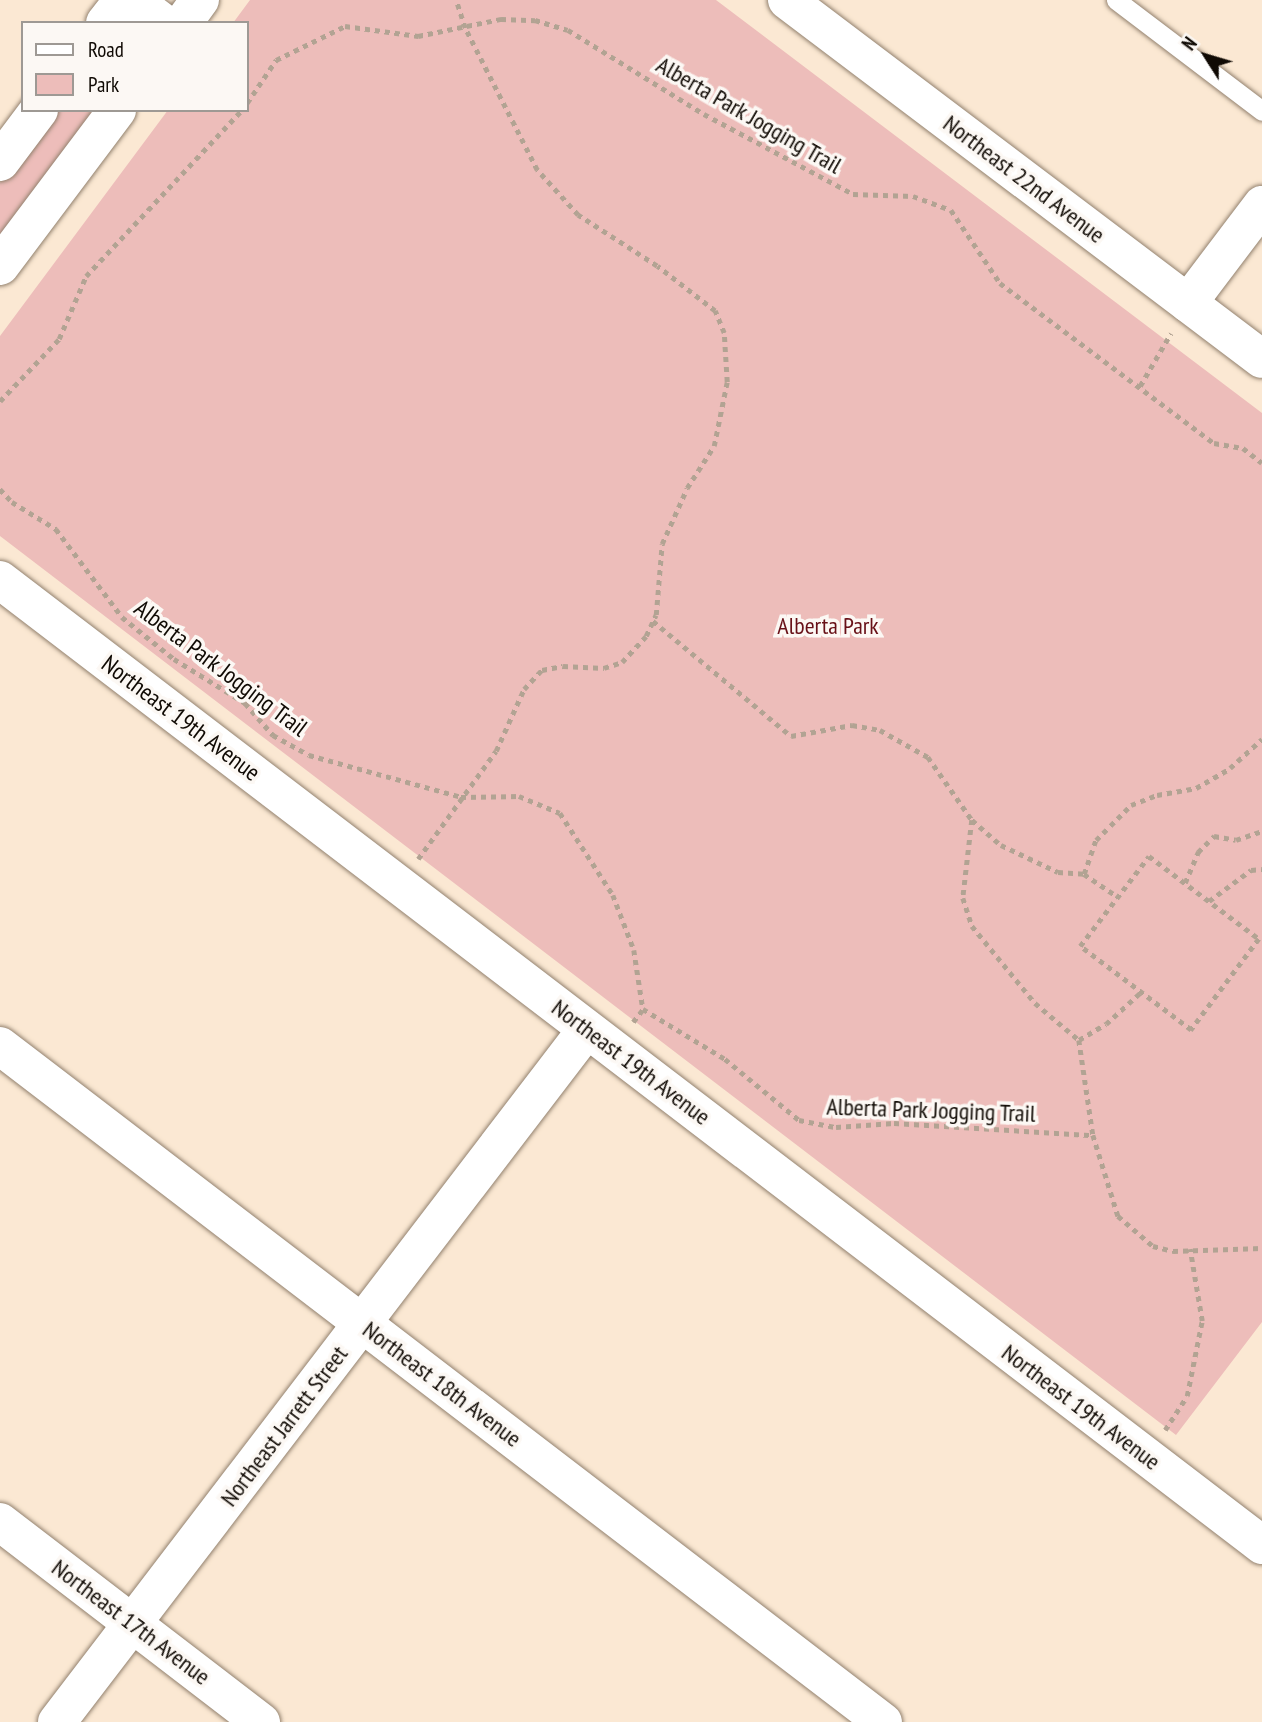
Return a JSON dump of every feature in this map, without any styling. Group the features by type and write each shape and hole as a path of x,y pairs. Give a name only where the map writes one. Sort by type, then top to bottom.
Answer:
{"street":[{"path":"106,21 122,0"},
{"path":"133,0 160,21"},
{"path":"184,21 200,0"},
{"name":"Northeast 22nd Avenue","path":"787,0 1262,359"},
{"path":"0,162 38,112"},
{"path":"0,266 116,112"},
{"path":"1188,303 1262,205"},
{"name":"Northeast 19th Avenue","path":"0,580 1262,1545"},
{"name":"Northeast Jarrett Street","path":"57,1722 587,1029"},
{"name":"Northeast 18th Avenue","path":"0,1046 883,1722"},
{"name":"Northeast 17th Avenue","path":"0,1522 261,1722"}],"lane":[{"path":"1116,0 1262,111"}],"path":[{"path":"400,885 496,751 524,689 542,670 563,666 604,668 622,662 653,621 662,544 687,488 714,446 727,382 724,333 715,311 657,266 578,215 537,170 465,28 456,0"},
{"name":"Alberta Park Jogging Trail","path":"248,102 276,60 345,26 418,36 501,19 535,20 568,30 704,114 853,194 913,196 951,210 1000,284 1214,443 1243,449 1262,463"},
{"path":"0,401 59,339 86,276 240,112"},
{"path":"1140,386 1188,303"},
{"name":"Alberta Park Jogging Trail","path":"0,489 12,502 56,529 122,617 174,659 245,703 272,735 309,755 461,797 519,796 560,813 613,895 634,950 643,1009 725,1059 799,1120 836,1127 894,1123 1093,1135"},
{"path":"653,621 791,736 852,725 880,730 928,757 972,820 1001,845 1058,872 1084,874 1118,897"},
{"path":"1084,874 1096,841 1131,805 1157,794 1196,788 1230,768 1261,740"},
{"path":"1261,740 1262,750"},
{"path":"972,820 963,898 972,926 1035,1003 1079,1040 1093,1135 1118,1216 1153,1246 1173,1251 1190,1248 1262,1248"},
{"path":"1185,883 1198,852 1214,836 1236,840 1262,831"},
{"path":"1149,856 1185,883 1259,939 1191,1030 1080,946 1149,856"},
{"path":"1209,901 1251,870 1262,869"},
{"path":"1079,1040 1106,1024 1141,992"},
{"path":"1147,1457 1187,1396 1202,1321 1190,1248"}],"green space":[{"name":"Alberta Park","path":"250,0 716,0 1262,413 1262,1322 1176,1435 0,536 0,336 167,112 248,112 248,21 234,21"},
{"path":"53,112 98,112 0,243 0,183"}]}
